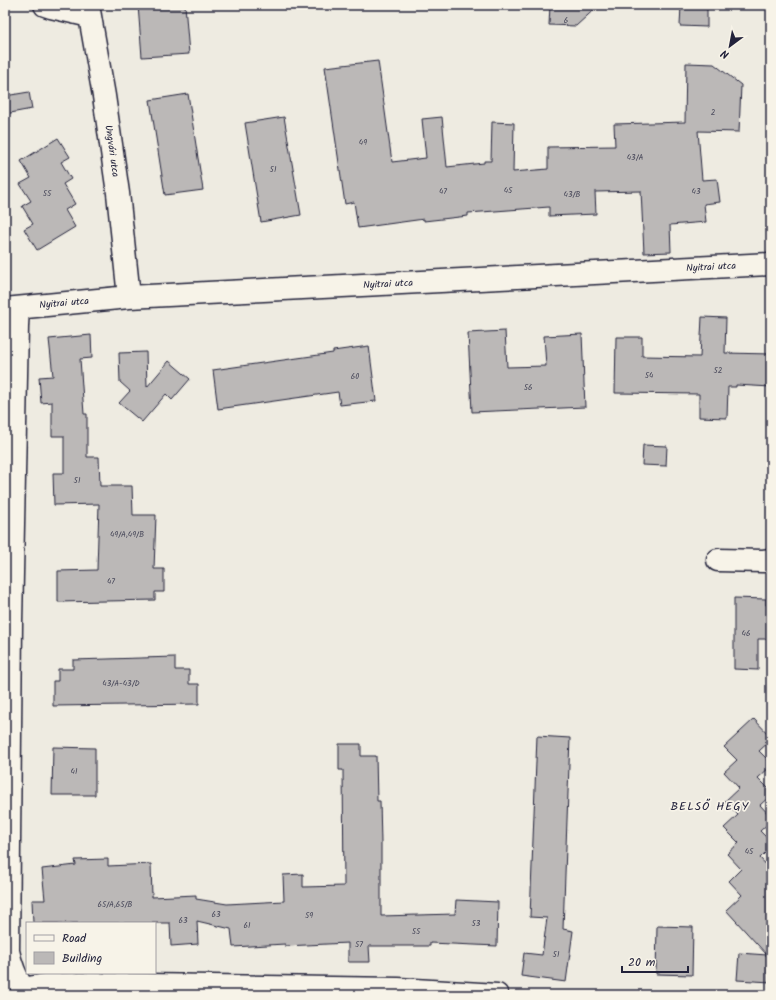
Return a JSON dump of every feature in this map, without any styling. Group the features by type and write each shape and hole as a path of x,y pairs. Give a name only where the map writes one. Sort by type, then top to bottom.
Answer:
{"street":[{"path":"45,5 89,11"},
{"name":"Ungvári utca","path":"89,11 104,96 118,193 129,297"},
{"name":"Nyitrai utca","path":"12,308 129,297 771,264"},
{"path":"12,308 17,326 11,615 8,951 10,963 21,992 45,985 88,984 398,989 497,995"},
{"path":"718,560 771,560"}],"building":[{"path":"138,5 185,5 189,54 142,57"},
{"path":"550,5 599,5 576,26 549,25"},
{"path":"681,5 707,5 707,27 680,26"},
{"path":"378,61 392,162 426,158 422,119 442,117 447,167 491,161 492,122 514,123 513,172 548,169 548,147 615,146 614,124 685,122 686,63 714,64 741,85 739,132 698,131 702,180 717,179 720,202 704,204 706,222 670,225 671,252 644,253 641,191 595,192 596,214 549,216 549,207 468,213 468,216 424,221 424,219 358,228 354,202 345,204 325,67"},
{"path":"29,92 32,109 5,114 5,96"},
{"path":"188,94 203,190 165,195 150,100"},
{"path":"284,117 301,215 261,222 245,123"},
{"path":"58,138 70,157 61,162 71,179 63,184 75,204 65,210 75,227 37,250 24,229 33,224 22,206 31,201 20,184 31,178 21,161"},
{"path":"702,317 726,318 725,353 771,354 771,387 736,385 736,387 728,387 727,418 699,417 699,394 615,393 616,337 642,337 642,356 700,357"},
{"path":"505,331 507,367 546,366 544,336 582,334 585,407 472,412 468,333"},
{"path":"91,335 92,358 80,359 84,414 87,414 87,457 99,457 100,486 132,486 133,515 156,515 154,569 164,569 164,592 155,592 155,600 58,602 58,571 97,570 99,504 54,505 53,473 64,473 64,436 52,436 52,402 41,403 39,377 53,376 49,339"},
{"path":"369,346 376,401 340,405 338,392 218,409 213,370 333,353 333,351"},
{"path":"146,352 147,387 169,361 190,379 172,400 166,394 142,422 119,403 130,391 120,382 119,353"},
{"path":"643,445 667,446 666,466 642,465"},
{"path":"734,598 766,599 766,605 771,605 771,639 758,639 758,670 734,669"},
{"path":"175,657 175,670 189,670 189,684 199,684 199,704 53,706 53,681 58,681 58,669 73,669 73,660"},
{"path":"754,719 771,737 771,740 759,751 771,763 771,766 758,778 771,791 771,795 760,805 771,817 771,821 760,831 771,842 771,847 760,858 771,870 771,982 737,980 739,953 767,955 726,910 742,895 729,881 741,869 727,854 739,843 724,828 738,815 725,801 739,788 724,772 737,760 724,747"},
{"path":"537,736 570,738 563,929 573,931 566,982 521,976 524,953 542,955 547,918 530,917"},
{"path":"339,744 361,744 361,756 376,756 377,801 380,801 381,916 455,914 456,900 498,902 497,946 430,943 430,946 369,946 370,962 348,962 348,943 233,947 231,929 197,921 198,944 171,946 170,923 33,922 32,900 45,900 42,869 76,865 75,860 108,859 108,866 151,864 152,897 196,895 196,899 227,904 284,901 283,875 303,874 303,887 344,886 343,770 339,770"},
{"path":"53,747 95,748 95,795 52,795"},
{"path":"657,926 693,927 692,975 656,974"}],"district":[{"name":"BELSŐ HEGY","path":"710,806"}]}
